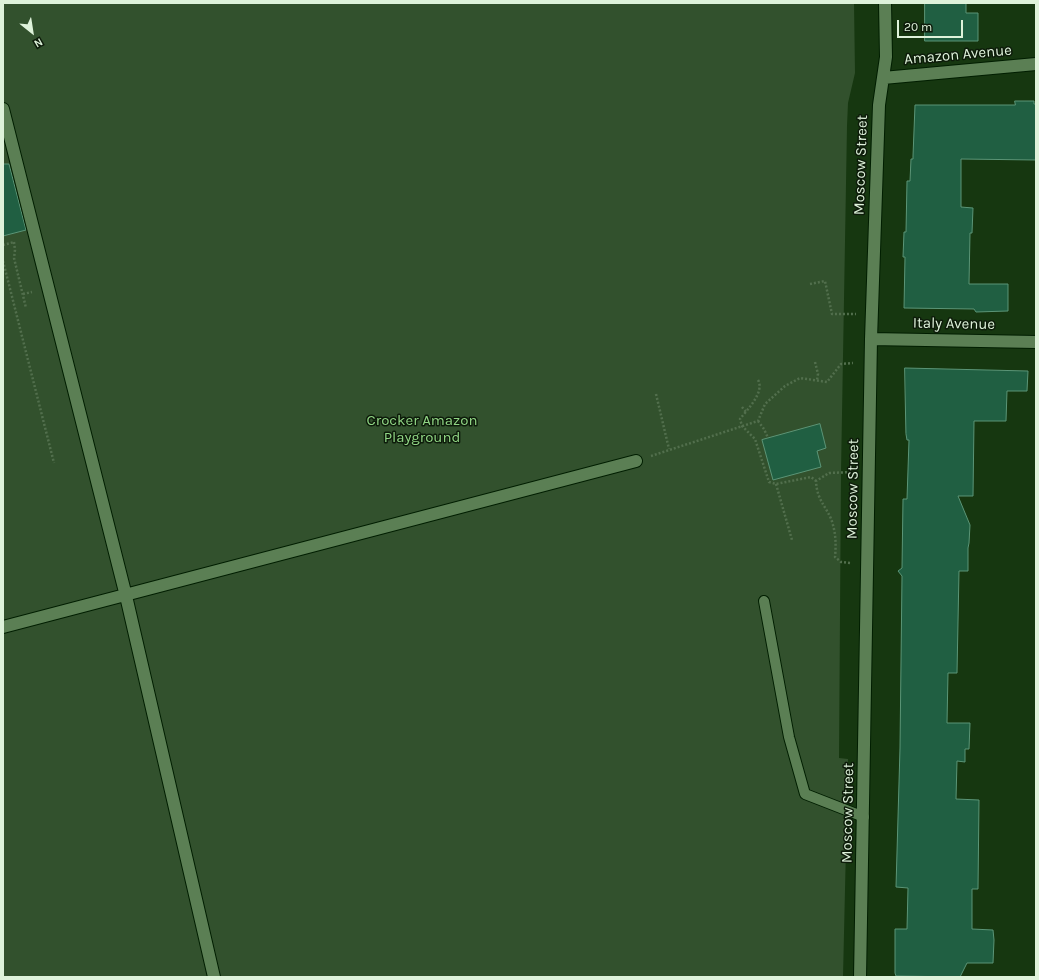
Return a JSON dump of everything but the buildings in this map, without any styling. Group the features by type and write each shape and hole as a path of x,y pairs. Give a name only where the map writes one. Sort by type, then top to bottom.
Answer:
{"street":[{"name":"Moscow Street","path":"860,977 864,818 871,339 879,105 886,57 886,3"},
{"name":"Amazon Avenue","path":"883,78 1036,64"},
{"path":"3,110 126,596 214,977"},
{"name":"Italy Avenue","path":"871,339 1036,342"},
{"path":"3,627 126,596 636,461"}],"lane":[{"path":"764,601 789,737 805,794 864,818"}],"path":[{"path":"14,242 14,258 26,308"},
{"path":"3,261 54,463"},
{"path":"810,284 825,281 832,314 872,315"},
{"path":"815,362 818,374 816,380"},
{"path":"758,421 765,404 785,386 800,378 827,382 841,364 871,362"},
{"path":"758,380 760,383 759,393 740,419 742,426 755,439 769,482 776,484 811,477 816,481 817,494 833,524 836,541 835,557 841,562"},
{"path":"656,394 669,449"},
{"path":"742,407 746,412"},
{"path":"636,461 758,421"},
{"path":"758,421 768,438"},
{"path":"816,481 829,473 869,472"},
{"path":"776,484 792,540"}],"green space":[{"name":"Crocker Amazon Playground","path":"3,3 854,3 855,73 848,103 847,126 841,472 839,758 848,759 843,977 3,977"}]}
